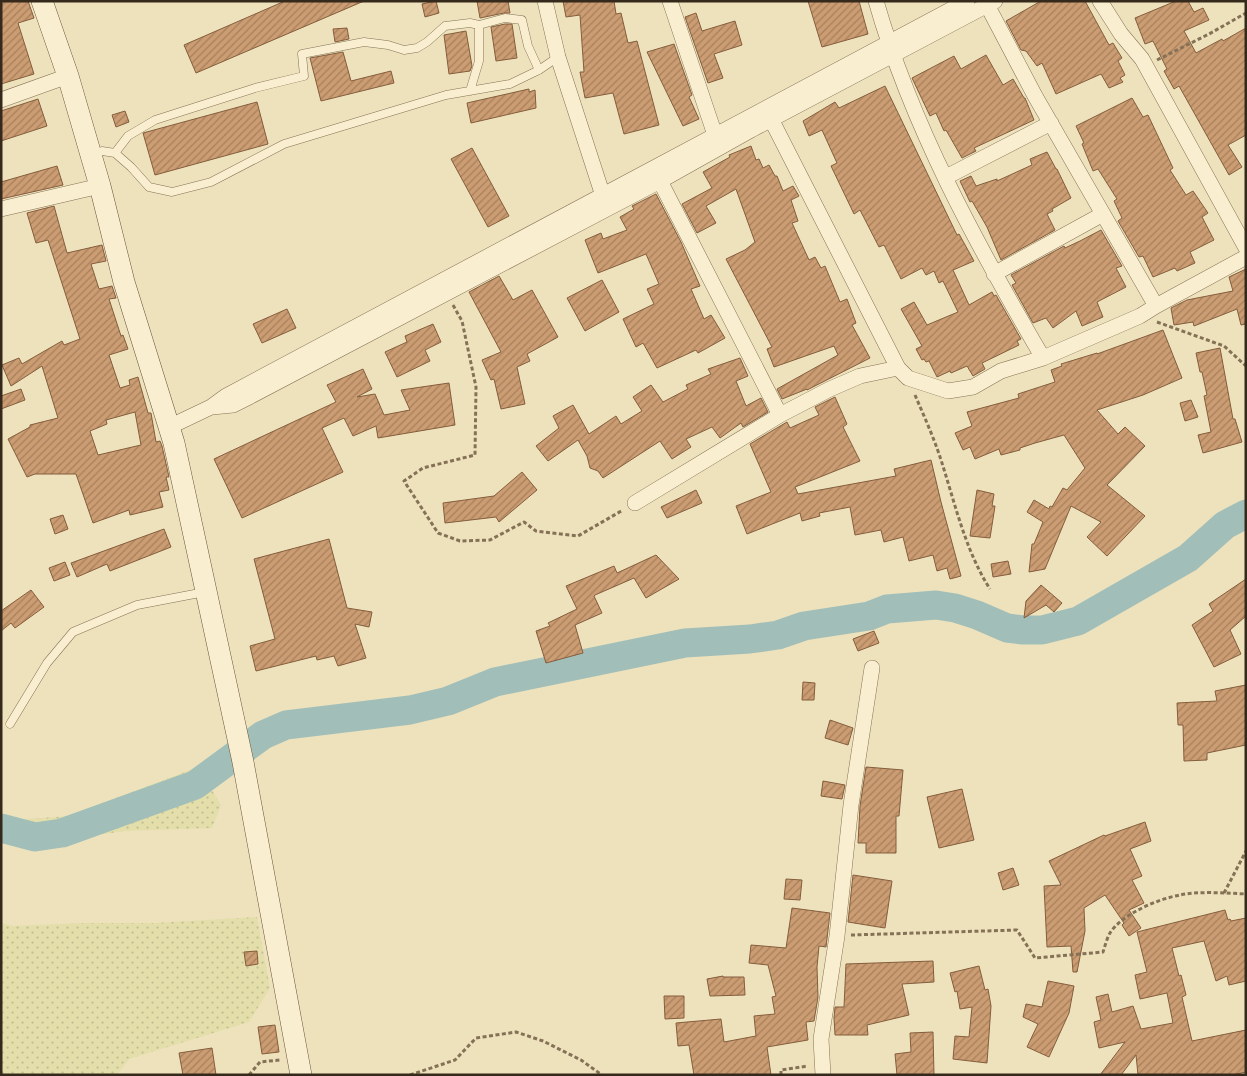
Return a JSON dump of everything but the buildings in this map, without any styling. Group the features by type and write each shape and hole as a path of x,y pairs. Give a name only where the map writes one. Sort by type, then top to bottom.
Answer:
{"street":[{"path":"42,1 68,76 100,186 124,282 174,443 243,762 300,1066"},
{"path":"545,1 558,57 603,196"},
{"path":"670,1 715,136"},
{"path":"876,1 891,49 921,124 994,274 1044,358"},
{"path":"317,354 715,136 772,120 967,1"},
{"path":"1100,1 1121,34 1146,66 1246,248"},
{"path":"169,427 211,407 226,396 446,292 660,181 749,125 891,49 989,3 1051,123 1156,306"},
{"path":"1,100 68,76"},
{"path":"772,120 903,373"},
{"path":"946,177 1051,123"},
{"path":"660,181 780,415"},
{"path":"1,209 100,186"},
{"path":"994,274 1103,214"},
{"path":"635,503 780,415 860,376 903,373 948,391 973,387 1001,371 1044,358 1140,316 1246,256"},
{"path":"823,1069 821,1039 837,936 851,805 872,668"}],"lane":[{"path":"115,153 128,136 155,120 255,88 304,76 302,54 364,42 388,45 404,50 417,48 445,26 470,23 480,25 506,18 522,20 528,46 539,70"},
{"path":"470,91 479,61 480,25"},
{"path":"92,158 102,151 115,153 149,187 172,192 211,182 284,144 446,96 510,84 539,70 558,57"},
{"path":"10,724 47,663 73,632 136,605 207,592"}],"path":[{"path":"1146,66 1246,13"},
{"path":"446,292 462,321 476,387 475,455 423,468 404,481 438,533 460,541 490,540 524,522 536,531 578,536 635,503"},
{"path":"1140,316 1224,346 1246,366"},
{"path":"903,373 940,458 957,514 980,572 990,589"},
{"path":"1224,893 1246,851"},
{"path":"837,936 1016,930 1035,958 1103,952 1110,934 1124,919 1145,907 1180,894 1246,894"},
{"path":"410,1075 455,1060 476,1038 516,1032 551,1044 581,1060 602,1075"},
{"path":"249,1075 260,1062 300,1066"},
{"path":"781,1075 781,1070 823,1069"}],"shaded area":[{"path":"198,767 221,805 212,828 125,831 57,841 1,839 1,821 68,816"},
{"path":"257,917 270,988 249,1022 129,1059 117,1075 1,1075 1,923 13,926 154,923"}],"waterway":[{"path":"1,828 35,837 62,833 195,785 263,735 286,725 410,710 448,701 495,682 685,643 750,639 778,635 804,626 869,616 887,609 936,605 955,608 977,615 1007,628 1023,630 1042,630 1078,621 1188,558 1225,525 1246,514"}]}
